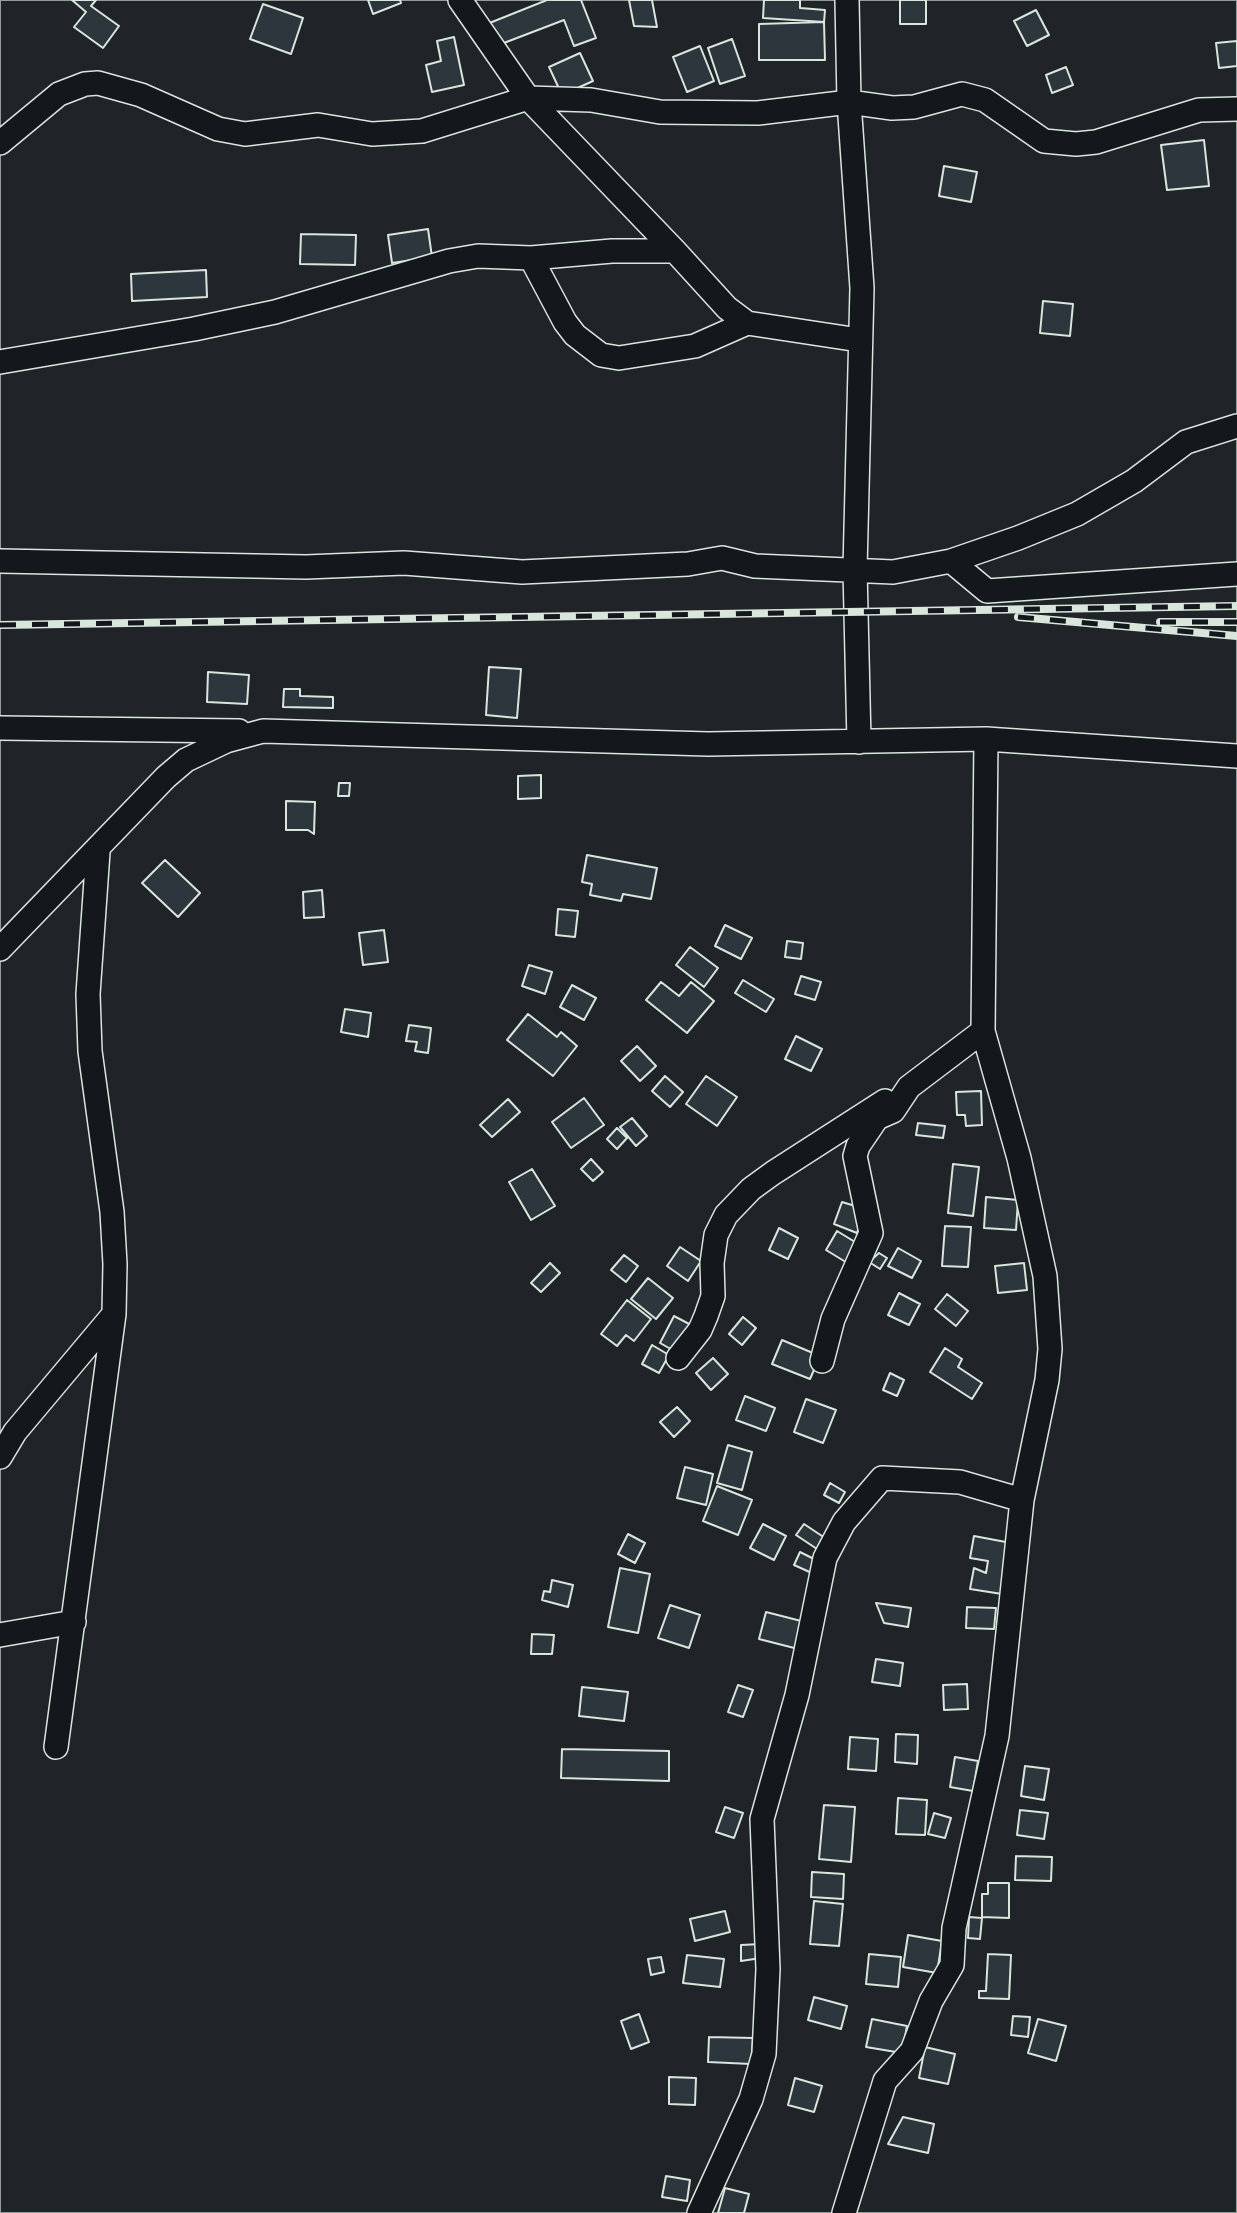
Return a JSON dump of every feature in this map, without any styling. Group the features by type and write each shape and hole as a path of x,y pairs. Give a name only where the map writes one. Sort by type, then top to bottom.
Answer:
{"street":[{"path":"460,0 528,98 727,307 747,323 859,340"},
{"path":"847,0 849,102 861,267 855,569 859,742"},
{"path":"0,143 59,94 85,84 118,86 218,130 245,134 318,125 372,134 422,131 528,98 591,100 660,112 758,113 849,102 892,108 914,107 951,96 971,95 985,100 1030,134 1061,144 1096,142 1199,110 1235,110"},
{"path":"0,362 194,329 275,312 449,261 502,255 531,258 612,251 675,251"},
{"path":"531,258 575,335 601,355 619,358 695,346 747,323"},
{"path":"0,561 306,567 404,564 522,572 677,565 722,558 755,566 892,572 951,561 1077,513 1134,481 1186,442 1237,426"},
{"path":"951,561 987,591 1237,574"},
{"path":"0,728 264,731 560,741 859,742 986,739 1237,756"},
{"path":"0,949 97,852 166,777 186,760 226,741 264,731"},
{"path":"844,2213 885,2081 912,2051 931,2001 952,1965 954,1928 997,1736 1022,1500 1050,1349 1045,1276 1019,1158 983,1031 986,739"},
{"path":"56,1747 114,1314 116,1264 90,1051 88,995 97,852"},
{"path":"678,1358 700,1330 706,1316 713,1296 712,1263 716,1235 732,1207 773,1173 908,1087 983,1031"},
{"path":"822,1361 834,1319 871,1233 855,1156 877,1118 893,1111 908,1087"},
{"path":"0,1457 15,1432 114,1314"},
{"path":"699,2213 751,2099 764,2054 768,1969 762,1819 797,1695 825,1559 844,1522 882,1478 960,1482 1022,1500"},
{"path":"0,1634 74,1622"}],"shaded area":[{"path":"0,0 1237,0 1237,2213 0,2213"}],"building":[{"path":"72,0 96,0 91,6 119,26 103,48 74,27 86,12"},
{"path":"368,0 400,0 401,3 373,14"},
{"path":"547,0 581,0 596,38 574,46 564,20 496,46 487,24"},
{"path":"629,0 652,0 657,27 634,26"},
{"path":"764,0 800,0 800,8 825,10 824,22 763,18"},
{"path":"900,0 926,0 926,24 900,24"},
{"path":"263,4 303,18 291,54 250,39"},
{"path":"1036,10 1049,35 1027,46 1014,21"},
{"path":"824,22 825,60 759,60 759,24"},
{"path":"454,37 464,85 432,92 426,65 441,61 437,41"},
{"path":"732,39 745,76 720,84 708,48"},
{"path":"1237,41 1237,66 1219,68 1216,43"},
{"path":"700,46 714,81 687,92 673,57"},
{"path":"580,53 593,81 562,95 549,67"},
{"path":"1066,67 1073,85 1052,93 1046,75"},
{"path":"1204,140 1209,186 1167,190 1161,145"},
{"path":"944,166 977,172 971,202 939,196"},
{"path":"428,229 432,257 392,263 388,235"},
{"path":"301,234 356,235 355,265 300,264"},
{"path":"206,270 207,297 132,301 131,274"},
{"path":"1043,301 1073,304 1070,336 1040,333"},
{"path":"489,667 521,669 517,718 486,715"},
{"path":"208,672 249,675 247,704 207,702"},
{"path":"284,689 300,689 300,696 333,697 333,708 283,707"},
{"path":"541,775 541,798 518,799 518,776"},
{"path":"339,783 350,783 349,796 338,796"},
{"path":"286,801 315,802 314,834 308,830 286,830"},
{"path":"587,855 657,868 651,899 623,894 621,901 590,895 592,884 582,882"},
{"path":"165,860 200,893 178,917 142,883"},
{"path":"322,890 324,917 304,918 303,892"},
{"path":"558,909 578,911 575,937 556,935"},
{"path":"725,925 752,938 741,959 715,946"},
{"path":"384,930 388,962 363,965 359,933"},
{"path":"787,941 803,943 801,959 785,957"},
{"path":"690,947 718,968 704,987 676,965"},
{"path":"529,965 552,972 545,994 522,986"},
{"path":"801,976 821,982 815,1000 795,994"},
{"path":"743,980 774,999 766,1012 735,993"},
{"path":"661,982 679,996 691,982 714,1001 687,1033 646,1000"},
{"path":"572,985 596,998 584,1020 560,1007"},
{"path":"345,1009 371,1013 368,1037 341,1032"},
{"path":"528,1014 557,1037 561,1032 577,1046 553,1076 507,1040"},
{"path":"409,1025 431,1028 428,1053 415,1051 417,1042 406,1041"},
{"path":"796,1036 822,1049 811,1071 785,1059"},
{"path":"637,1046 656,1066 640,1081 621,1061"},
{"path":"665,1076 683,1092 670,1107 652,1091"},
{"path":"706,1076 737,1097 717,1126 686,1104"},
{"path":"981,1091 982,1125 966,1126 965,1115 957,1115 956,1092"},
{"path":"584,1098 604,1125 571,1148 552,1122"},
{"path":"508,1099 520,1112 492,1137 480,1125"},
{"path":"632,1118 647,1136 636,1146 620,1127"},
{"path":"918,1123 945,1126 943,1138 916,1135"},
{"path":"617,1128 627,1138 617,1149 607,1139"},
{"path":"591,1159 603,1172 593,1181 581,1169"},
{"path":"953,1164 979,1167 973,1216 948,1213"},
{"path":"532,1169 555,1206 531,1220 509,1182"},
{"path":"986,1197 1018,1200 1016,1230 984,1228"},
{"path":"842,1202 865,1209 857,1233 834,1224"},
{"path":"945,1226 971,1227 968,1267 942,1266"},
{"path":"779,1228 798,1238 788,1259 769,1250"},
{"path":"837,1231 860,1245 849,1264 826,1250"},
{"path":"680,1247 701,1261 688,1281 667,1266"},
{"path":"898,1248 921,1261 912,1278 888,1266"},
{"path":"879,1253 887,1258 880,1269 869,1262"},
{"path":"624,1255 638,1266 626,1282 611,1270"},
{"path":"550,1263 560,1273 541,1292 531,1283"},
{"path":"1024,1263 1027,1290 998,1293 995,1266"},
{"path":"648,1278 673,1298 656,1319 631,1299"},
{"path":"899,1293 920,1304 909,1325 888,1315"},
{"path":"947,1294 968,1311 956,1326 935,1309"},
{"path":"627,1300 651,1319 634,1341 626,1335 617,1346 601,1334"},
{"path":"674,1316 693,1326 678,1353 660,1343"},
{"path":"743,1317 756,1328 742,1345 729,1334"},
{"path":"782,1340 820,1356 810,1379 772,1364"},
{"path":"652,1345 669,1355 659,1373 642,1364"},
{"path":"945,1348 962,1359 958,1367 982,1383 972,1399 930,1372"},
{"path":"713,1358 728,1374 711,1390 696,1373"},
{"path":"890,1373 904,1380 897,1396 883,1390"},
{"path":"745,1396 775,1408 766,1431 736,1420"},
{"path":"806,1399 836,1410 823,1443 794,1432"},
{"path":"677,1407 690,1421 674,1437 660,1422"},
{"path":"728,1445 752,1452 742,1490 717,1483"},
{"path":"685,1467 713,1474 706,1505 677,1498"},
{"path":"830,1483 845,1492 839,1503 824,1495"},
{"path":"717,1486 752,1500 738,1535 703,1521"},
{"path":"763,1524 786,1536 774,1560 750,1548"},
{"path":"804,1524 825,1538 817,1549 796,1535"},
{"path":"628,1534 645,1543 635,1563 618,1554"},
{"path":"974,1536 1011,1543 1002,1594 970,1589 974,1568 986,1573 988,1561 970,1558"},
{"path":"800,1552 820,1562 814,1574 794,1565"},
{"path":"620,1568 650,1574 638,1633 608,1627"},
{"path":"552,1580 573,1585 568,1607 542,1600 544,1591 550,1592"},
{"path":"876,1603 911,1608 908,1627 884,1623"},
{"path":"670,1605 700,1615 689,1648 658,1638"},
{"path":"967,1607 996,1608 994,1629 966,1628"},
{"path":"766,1612 809,1623 802,1650 759,1639"},
{"path":"532,1634 554,1635 552,1654 531,1654"},
{"path":"876,1659 903,1663 900,1686 872,1682"},
{"path":"967,1684 968,1709 944,1710 943,1685"},
{"path":"738,1685 753,1690 743,1717 728,1712"},
{"path":"582,1687 628,1692 624,1721 579,1716"},
{"path":"896,1734 918,1735 917,1764 895,1762"},
{"path":"850,1737 878,1739 876,1771 848,1769"},
{"path":"562,1749 669,1751 669,1781 561,1778"},
{"path":"955,1757 978,1761 973,1791 950,1787"},
{"path":"1025,1766 1049,1769 1044,1800 1021,1796"},
{"path":"898,1798 927,1800 925,1835 896,1834"},
{"path":"824,1805 855,1807 851,1862 819,1859"},
{"path":"725,1807 743,1813 734,1838 716,1832"},
{"path":"1020,1810 1048,1813 1044,1839 1017,1835"},
{"path":"934,1813 951,1818 945,1838 928,1834"},
{"path":"1016,1856 1052,1857 1051,1881 1015,1880"},
{"path":"812,1872 844,1874 843,1899 811,1897"},
{"path":"988,1883 1009,1883 1009,1918 982,1917 982,1894 988,1894"},
{"path":"814,1901 843,1904 839,1946 810,1944"},
{"path":"725,1911 730,1932 695,1941 690,1919"},
{"path":"969,1917 982,1918 980,1939 968,1938"},
{"path":"908,1935 942,1941 937,1973 903,1967"},
{"path":"761,1944 761,1958 741,1961 741,1945"},
{"path":"869,1954 901,1957 898,1987 866,1984"},
{"path":"988,1954 1011,1955 1009,1999 979,1998 979,1991 986,1991"},
{"path":"687,1955 724,1959 720,1987 683,1983"},
{"path":"661,1957 664,1972 651,1975 648,1959"},
{"path":"814,1997 847,2006 841,2029 808,2020"},
{"path":"639,2014 649,2042 631,2049 621,2021"},
{"path":"1013,2016 1030,2017 1028,2037 1011,2035"},
{"path":"872,2019 907,2026 902,2053 866,2047"},
{"path":"1038,2019 1066,2026 1056,2061 1028,2053"},
{"path":"709,2037 753,2038 751,2064 708,2062"},
{"path":"925,2047 955,2054 948,2084 919,2078"},
{"path":"669,2077 696,2078 695,2105 669,2104"},
{"path":"795,2078 822,2086 814,2112 788,2105"},
{"path":"903,2117 934,2124 928,2153 888,2144"},
{"path":"666,2176 690,2180 687,2201 662,2197"},
{"path":"725,2188 749,2194 744,2213 718,2213"}],"railway":[{"path":"0,625 1237,606"},
{"path":"1018,617 1237,636"},
{"path":"1160,622 1237,622"}]}
